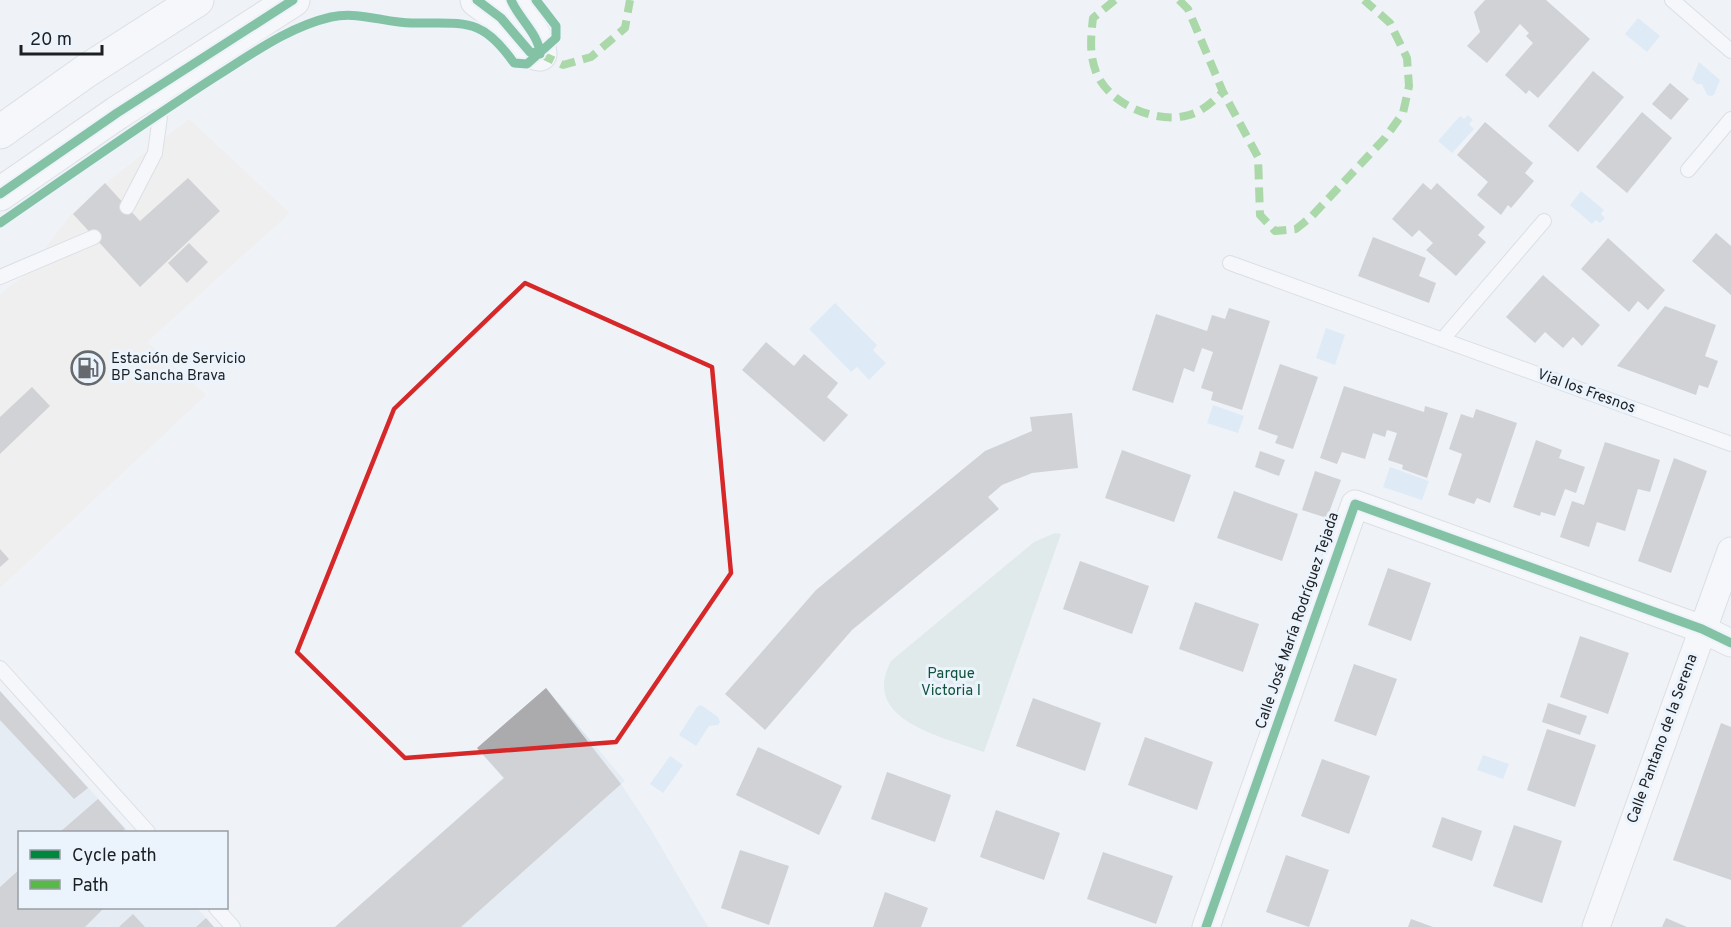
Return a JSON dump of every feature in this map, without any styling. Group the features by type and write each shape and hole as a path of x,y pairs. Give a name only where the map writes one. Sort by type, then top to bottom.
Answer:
{"street":[{"path":"0,132 86,71 197,0"},
{"path":"0,194 165,81 293,0"},
{"path":"477,0 501,18 530,52 540,54 540,43 518,14 511,0"},
{"name":"Calle José María Rodríguez Tejada","path":"1206,927 1355,504 1702,628"},
{"name":"Calle Pantano de la Serena","path":"1596,927 1731,551"},
{"path":"1702,628 1731,643"}],"lane":[{"path":"1672,0 1731,51"},
{"path":"127,207 154,153 165,81"},
{"path":"1688,170 1731,119"},
{"path":"1442,340 1544,221"},
{"path":"0,277 94,237"},
{"name":"Vial los Fresnos","path":"1230,263 1731,444"},
{"path":"0,668 147,831"},
{"path":"217,909 233,927"}],"highlighted area":[{"path":"525,283 712,367 731,573 616,742 405,758 297,652 394,409"}],"shaded area":[{"name":"Estación de Servicio BP Sancha Brava","path":"189,119 290,213 147,342 206,395 0,588 0,294 24,276 71,214 108,181"},
{"path":"546,688 625,781 621,784 650,828 708,927 335,927 503,778 477,748"},
{"path":"0,691 128,831 18,831 18,909 198,909 214,927 0,927"}],"green space":[{"name":"Parque Victoria I","path":"1055,533 1061,534 984,752 929,732 896,712 887,698 884,682 891,661 1034,542"}],"water":[{"path":"1638,18 1660,36 1647,52 1625,34"},
{"path":"1699,62 1720,80 1714,95 1707,95 1702,84 1697,84 1692,79"},
{"path":"1468,115 1473,120 1469,124 1474,129 1452,153 1438,141 1460,116 1464,119"},
{"path":"1581,191 1604,210 1601,214 1605,218 1600,223 1596,220 1592,224 1570,205"},
{"path":"835,303 877,345 873,350 886,363 869,380 857,367 851,372 809,329"},
{"path":"1326,328 1345,335 1335,365 1316,358"},
{"path":"1213,405 1244,416 1238,433 1207,423"},
{"path":"1390,467 1429,481 1422,500 1383,487"},
{"path":"701,705 718,717 720,722 718,725 709,726 696,746 679,735 697,707"},
{"path":"1483,755 1509,764 1503,779 1477,770"},
{"path":"670,756 683,765 663,793 650,784"}],"building":[{"path":"1485,0 1546,0 1590,39 1538,98 1529,90 1526,94 1505,75 1533,43 1526,36 1529,33 1520,24 1487,63 1467,46 1480,32 1474,12"},
{"path":"1593,71 1624,97 1578,152 1548,126"},
{"path":"1670,83 1689,99 1671,120 1652,104"},
{"path":"1642,112 1672,138 1627,193 1596,167"},
{"path":"1485,122 1533,163 1525,173 1534,181 1511,208 1508,205 1501,215 1477,195 1488,182 1457,155"},
{"path":"188,178 220,211 140,287 73,214 105,183 140,221"},
{"path":"1423,183 1431,190 1437,183 1485,227 1478,235 1486,242 1456,276 1426,250 1433,243 1419,230 1412,237 1392,219"},
{"path":"1716,233 1731,246 1731,295 1692,261"},
{"path":"1373,237 1426,258 1419,276 1436,283 1429,303 1358,276"},
{"path":"1608,238 1665,290 1648,310 1638,301 1629,312 1581,269"},
{"path":"189,243 208,262 187,283 168,263"},
{"path":"1543,275 1600,325 1582,346 1573,337 1563,348 1545,332 1535,343 1506,317"},
{"path":"1665,306 1716,325 1705,356 1718,361 1708,388 1699,385 1696,395 1617,366"},
{"path":"1229,308 1270,321 1242,410 1211,400 1213,392 1201,388 1213,352 1202,348 1194,372 1184,368 1173,403 1132,390 1156,314 1207,331 1212,315 1225,319"},
{"path":"766,342 794,366 804,354 838,383 827,397 848,415 824,442 742,370"},
{"path":"1280,364 1318,377 1293,449 1275,443 1278,436 1258,429"},
{"path":"1344,386 1424,412 1425,406 1448,413 1427,478 1402,469 1403,465 1388,460 1397,433 1387,430 1385,437 1373,433 1365,459 1342,452 1337,464 1320,458"},
{"path":"32,387 50,406 0,454 0,417"},
{"path":"1476,409 1517,423 1490,503 1477,498 1474,504 1448,495 1462,454 1449,449 1461,414 1473,418"},
{"path":"1072,413 1078,468 1032,473 1002,485 988,497 999,509 852,630 765,730 725,694 816,590 985,451 1032,431 1030,417"},
{"path":"1536,440 1562,450 1559,458 1585,467 1576,493 1565,489 1555,516 1541,512 1540,516 1513,507"},
{"path":"1605,442 1660,460 1650,492 1638,489 1625,531 1597,522 1589,547 1560,537 1572,501 1584,505"},
{"path":"1122,450 1191,475 1174,522 1105,498"},
{"path":"1260,451 1285,460 1279,476 1255,467"},
{"path":"1674,458 1707,471 1671,573 1638,561"},
{"path":"1315,471 1341,480 1327,518 1302,510"},
{"path":"1234,491 1298,514 1282,561 1217,538"},
{"path":"0,549 9,559 0,567"},
{"path":"1080,561 1149,586 1132,634 1063,609"},
{"path":"1388,568 1431,583 1411,641 1368,625"},
{"path":"1195,602 1259,624 1243,672 1179,649"},
{"path":"1580,636 1629,653 1608,714 1560,697"},
{"path":"1354,664 1397,679 1376,736 1334,721"},
{"path":"546,688 621,784 461,927 335,927 504,778 477,748"},
{"path":"0,691 88,788 74,799 0,720"},
{"path":"1033,698 1101,723 1085,771 1016,746"},
{"path":"1548,703 1587,716 1580,735 1542,722"},
{"path":"1721,723 1731,727 1731,880 1673,860"},
{"path":"1547,729 1596,745 1575,807 1527,790"},
{"path":"1145,737 1213,762 1197,810 1128,785"},
{"path":"758,747 842,786 819,835 736,795"},
{"path":"1322,759 1370,776 1349,834 1301,816"},
{"path":"887,772 951,795 935,842 871,819"},
{"path":"98,799 125,829 122,831 61,831"},
{"path":"996,810 1060,833 1044,880 980,857"},
{"path":"1442,817 1482,831 1472,861 1432,847"},
{"path":"1514,825 1562,841 1542,903 1493,886"},
{"path":"740,850 789,866 769,925 721,908"},
{"path":"1103,852 1173,876 1156,924 1087,899"},
{"path":"1286,855 1329,870 1309,927 1266,912"},
{"path":"18,871 18,909 103,909 85,927 0,927 0,887"},
{"path":"885,892 928,908 921,927 873,927"},
{"path":"133,914 145,927 119,927"},
{"path":"206,918 214,927 196,927"},
{"path":"1666,918 1687,927 1662,927"},
{"path":"1411,919 1433,927 1408,927"}],"marked path":[{"path":"540,54 563,65 591,57 625,28 630,0"},
{"path":"1115,0 1093,18 1091,38 1091,52 1096,72 1110,93 1133,108 1146,113 1172,117 1196,112 1206,107 1223,92"},
{"path":"1179,0 1188,9 1223,92 1258,157 1260,215 1275,231 1296,229 1311,217 1385,138 1403,113 1409,86 1407,58 1390,23 1364,0"}],"cycle path":[{"path":"0,194 117,113 293,0"},
{"path":"477,0 501,18 530,52 540,54 536,40 511,0"},
{"path":"0,223 188,95 257,51 300,27 331,17 352,15 402,22 459,24 481,30 492,37 514,63 527,64 556,38 556,26 536,0"},
{"path":"1206,927 1355,504 1702,629 1731,643"}],"place":[{"name":"Estación de Servicio BP Sancha Brava","path":"88,368"}]}
